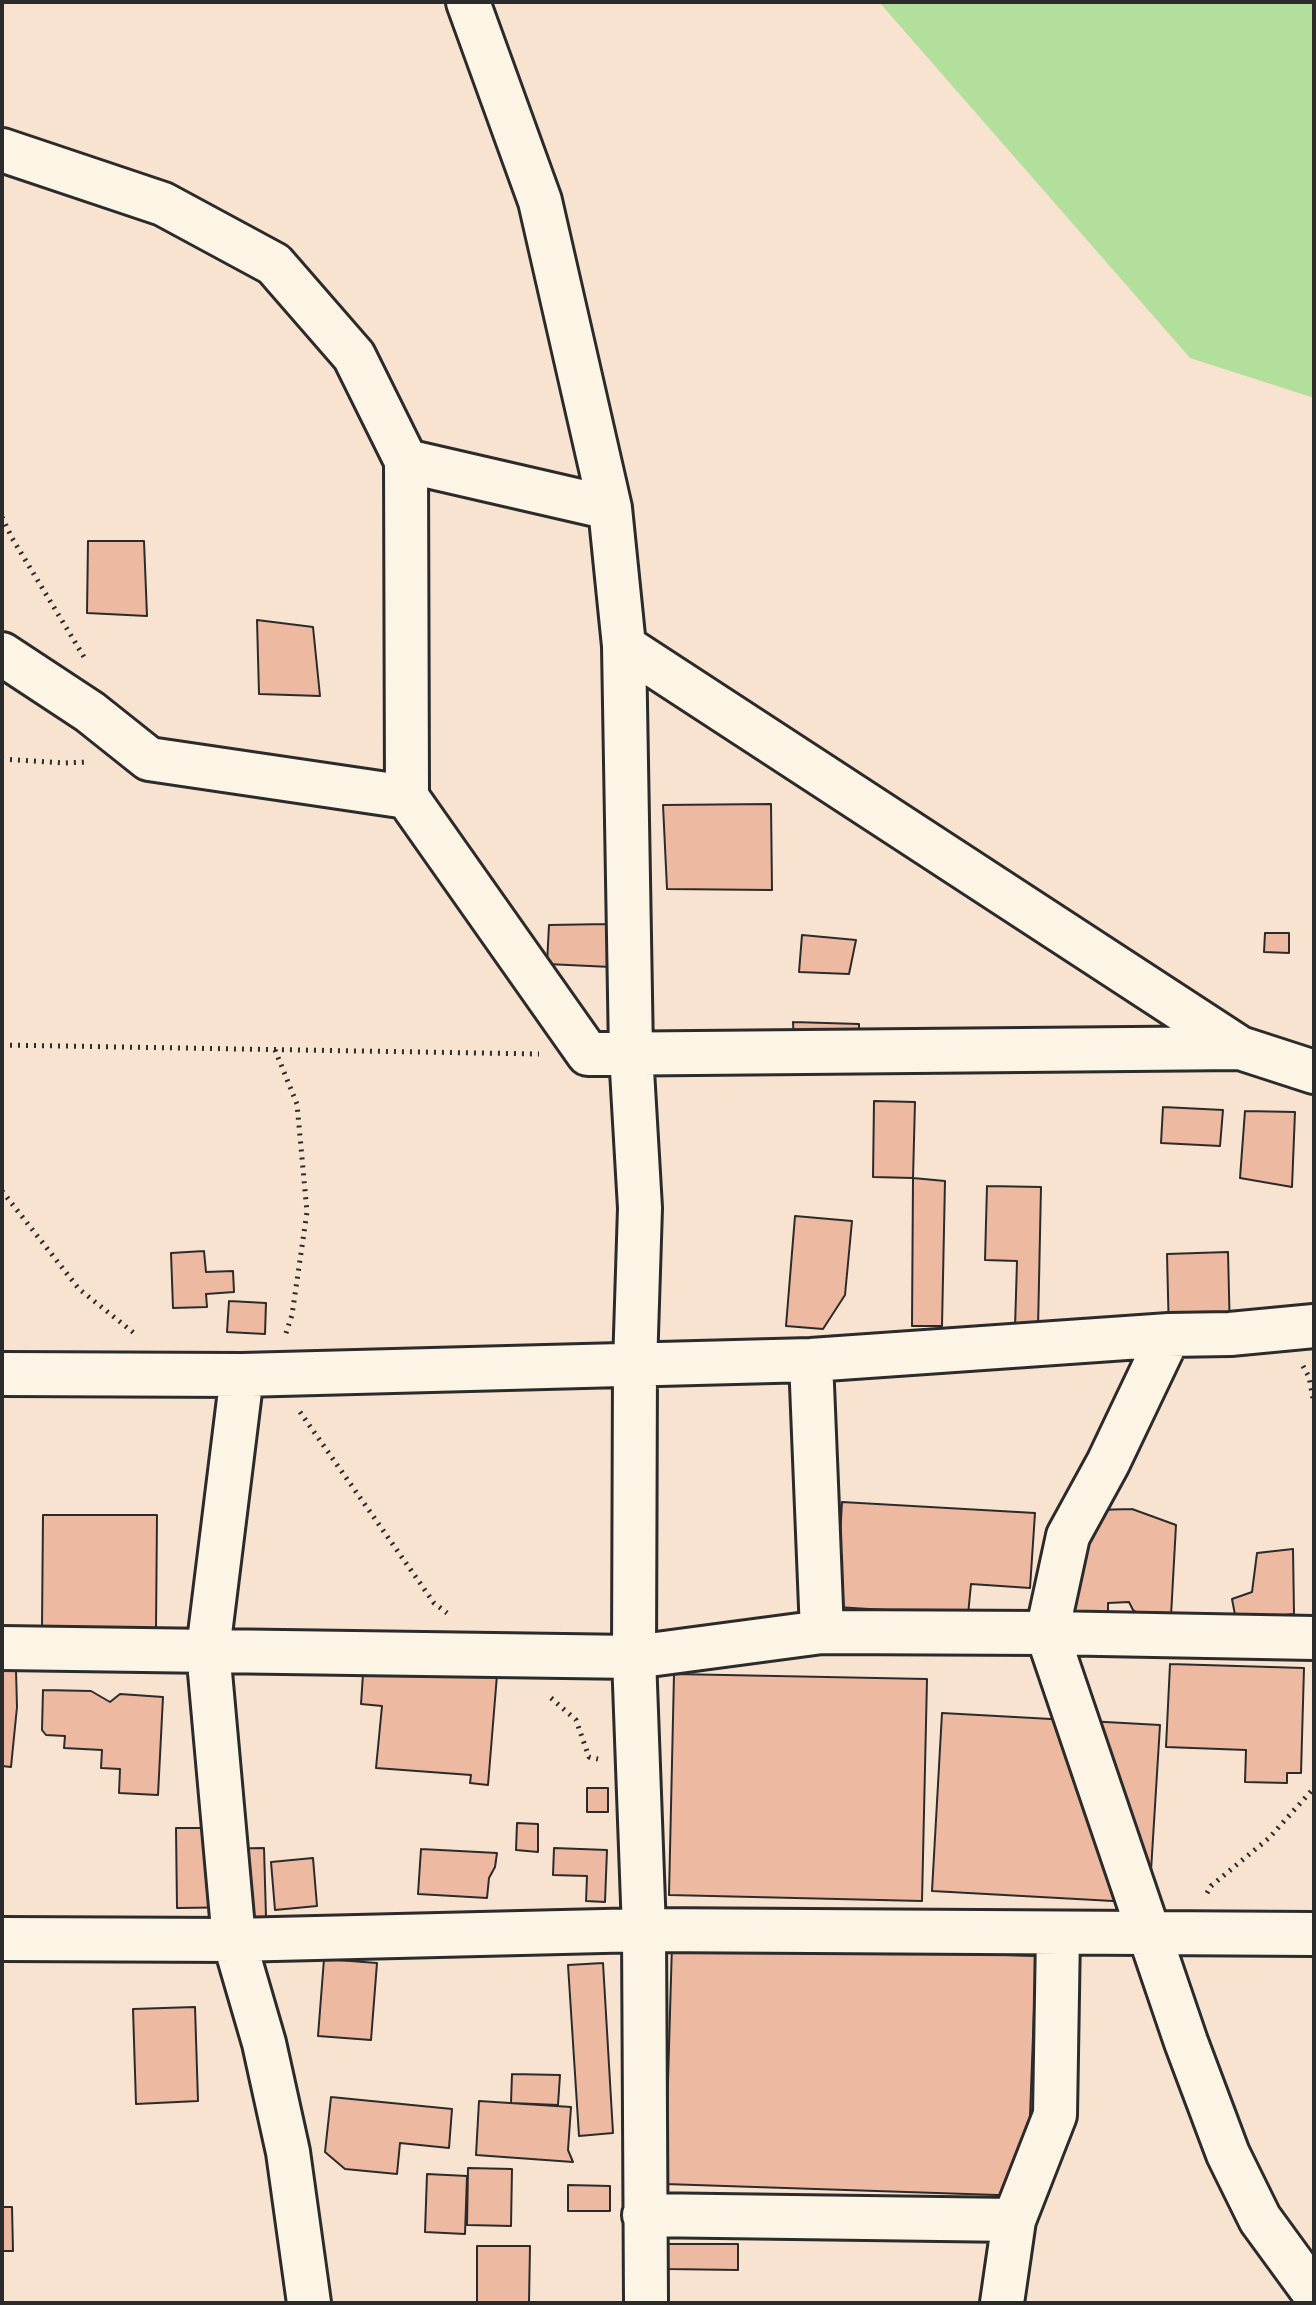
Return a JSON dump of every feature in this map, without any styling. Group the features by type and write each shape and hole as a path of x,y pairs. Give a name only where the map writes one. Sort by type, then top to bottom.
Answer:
{"street":[{"path":"468,2 540,201 610,508 624,646 631,1053 640,1208 635,1366 634,1657 644,1930 646,2303"},
{"path":"2,150 163,204 274,264 354,356 406,461 407,797 588,1054 1240,1048"},
{"path":"406,461 610,508"},
{"path":"624,646 1240,1048 1314,1072"},
{"path":"2,654 90,712 149,759 407,797"},
{"path":"2,1374 258,1374 811,1360 1314,1326"},
{"path":"1169,1335 1108,1463 1068,1536 1047,1633 1166,1932 1186,2042 1228,2154 1260,2219 1314,2293"},
{"path":"811,1360 822,1632"},
{"path":"258,1374 208,1650 234,1940 264,2043 288,2152 309,2303"},
{"path":"2,1648 634,1657 822,1632 1314,1638"},
{"path":"2,1939 234,1940 644,1930 1314,1934"},
{"path":"1002,2303 1014,2220 1055,2115 1058,1934"},
{"path":"644,2215 1014,2220"}],"path":[{"path":"2,517 84,657"},
{"path":"2,759 64,763 149,759"},
{"path":"2,1045 588,1054"},
{"path":"275,1050 297,1104 307,1212 292,1315 258,1374 434,1603 503,1655 576,1720 589,1757 638,1765"},
{"path":"2,1191 79,1289 141,1338"},
{"path":"1166,1932 1211,1886 1269,1838 1314,1788"}],"green space":[{"path":"879,2 1314,2 1314,398 1190,358"}],"building":[{"path":"88,541 144,541 147,616 87,613"},
{"path":"257,620 313,627 320,696 259,694"},
{"path":"771,804 772,890 667,889 663,805"},
{"path":"608,924 611,967 547,964 549,925"},
{"path":"1265,933 1289,933 1289,953 1264,952"},
{"path":"802,935 856,940 849,974 799,972"},
{"path":"793,1022 859,1024 859,1063 795,1063"},
{"path":"874,1101 915,1102 913,1178 873,1177"},
{"path":"1163,1107 1223,1110 1220,1146 1161,1143"},
{"path":"1245,1111 1295,1112 1292,1187 1240,1178"},
{"path":"913,1178 945,1181 942,1326 912,1326"},
{"path":"987,1186 1041,1187 1038,1329 1015,1328 1017,1261 985,1260"},
{"path":"795,1216 852,1221 845,1295 823,1329 786,1326"},
{"path":"204,1251 206,1272 233,1271 234,1292 206,1294 207,1307 173,1308 171,1253"},
{"path":"1228,1252 1230,1334 1169,1335 1167,1254"},
{"path":"229,1301 266,1303 265,1334 227,1332"},
{"path":"842,1502 1035,1513 1030,1588 971,1584 968,1615 836,1607"},
{"path":"1132,1509 1176,1525 1171,1616 1156,1626 1133,1610 1129,1602 1108,1603 1108,1618 1060,1621 1040,1569 1057,1511"},
{"path":"43,1515 157,1515 156,1629 42,1627"},
{"path":"1293,1549 1294,1614 1236,1620 1232,1599 1252,1592 1257,1553"},
{"path":"1170,1664 1304,1668 1301,1773 1287,1773 1287,1783 1245,1782 1246,1750 1166,1747"},
{"path":"385,1665 497,1675 488,1785 470,1783 471,1775 376,1768 382,1706 361,1704 363,1674 384,1676"},
{"path":"2,1670 16,1670 17,1707 11,1767 2,1766"},
{"path":"674,1674 927,1679 922,1901 669,1895"},
{"path":"43,1690 91,1691 110,1702 120,1694 163,1697 158,1795 119,1793 120,1769 101,1768 102,1750 64,1748 65,1736 46,1735 42,1730"},
{"path":"942,1713 1160,1725 1149,1903 932,1891"},
{"path":"587,1788 608,1788 608,1812 587,1812"},
{"path":"517,1823 538,1824 538,1852 516,1850"},
{"path":"176,1828 207,1828 208,1849 264,1848 266,1917 249,1917 249,1907 177,1908"},
{"path":"554,1848 607,1850 605,1902 586,1901 587,1876 553,1875"},
{"path":"421,1849 497,1853 487,1898 418,1894"},
{"path":"313,1858 317,1906 275,1910 271,1862"},
{"path":"672,1944 1036,1956 1027,2196 665,2184"},
{"path":"324,1959 377,1963 371,2040 318,2036"},
{"path":"603,1963 613,2133 579,2136 568,1965"},
{"path":"195,2007 198,2101 136,2104 133,2009"},
{"path":"512,2074 560,2075 558,2105 511,2103"},
{"path":"331,2097 452,2109 449,2148 400,2143 397,2174 345,2169 325,2152"},
{"path":"479,2101 571,2107 568,2150 573,2162 476,2155"},
{"path":"468,2168 512,2169 511,2226 467,2225"},
{"path":"427,2174 467,2176 465,2234 425,2232"},
{"path":"568,2185 610,2186 610,2211 568,2211"},
{"path":"2,2207 12,2207 13,2251 2,2251"},
{"path":"667,2244 738,2244 738,2270 667,2269"},
{"path":"477,2246 530,2246 529,2303 477,2303"}]}
